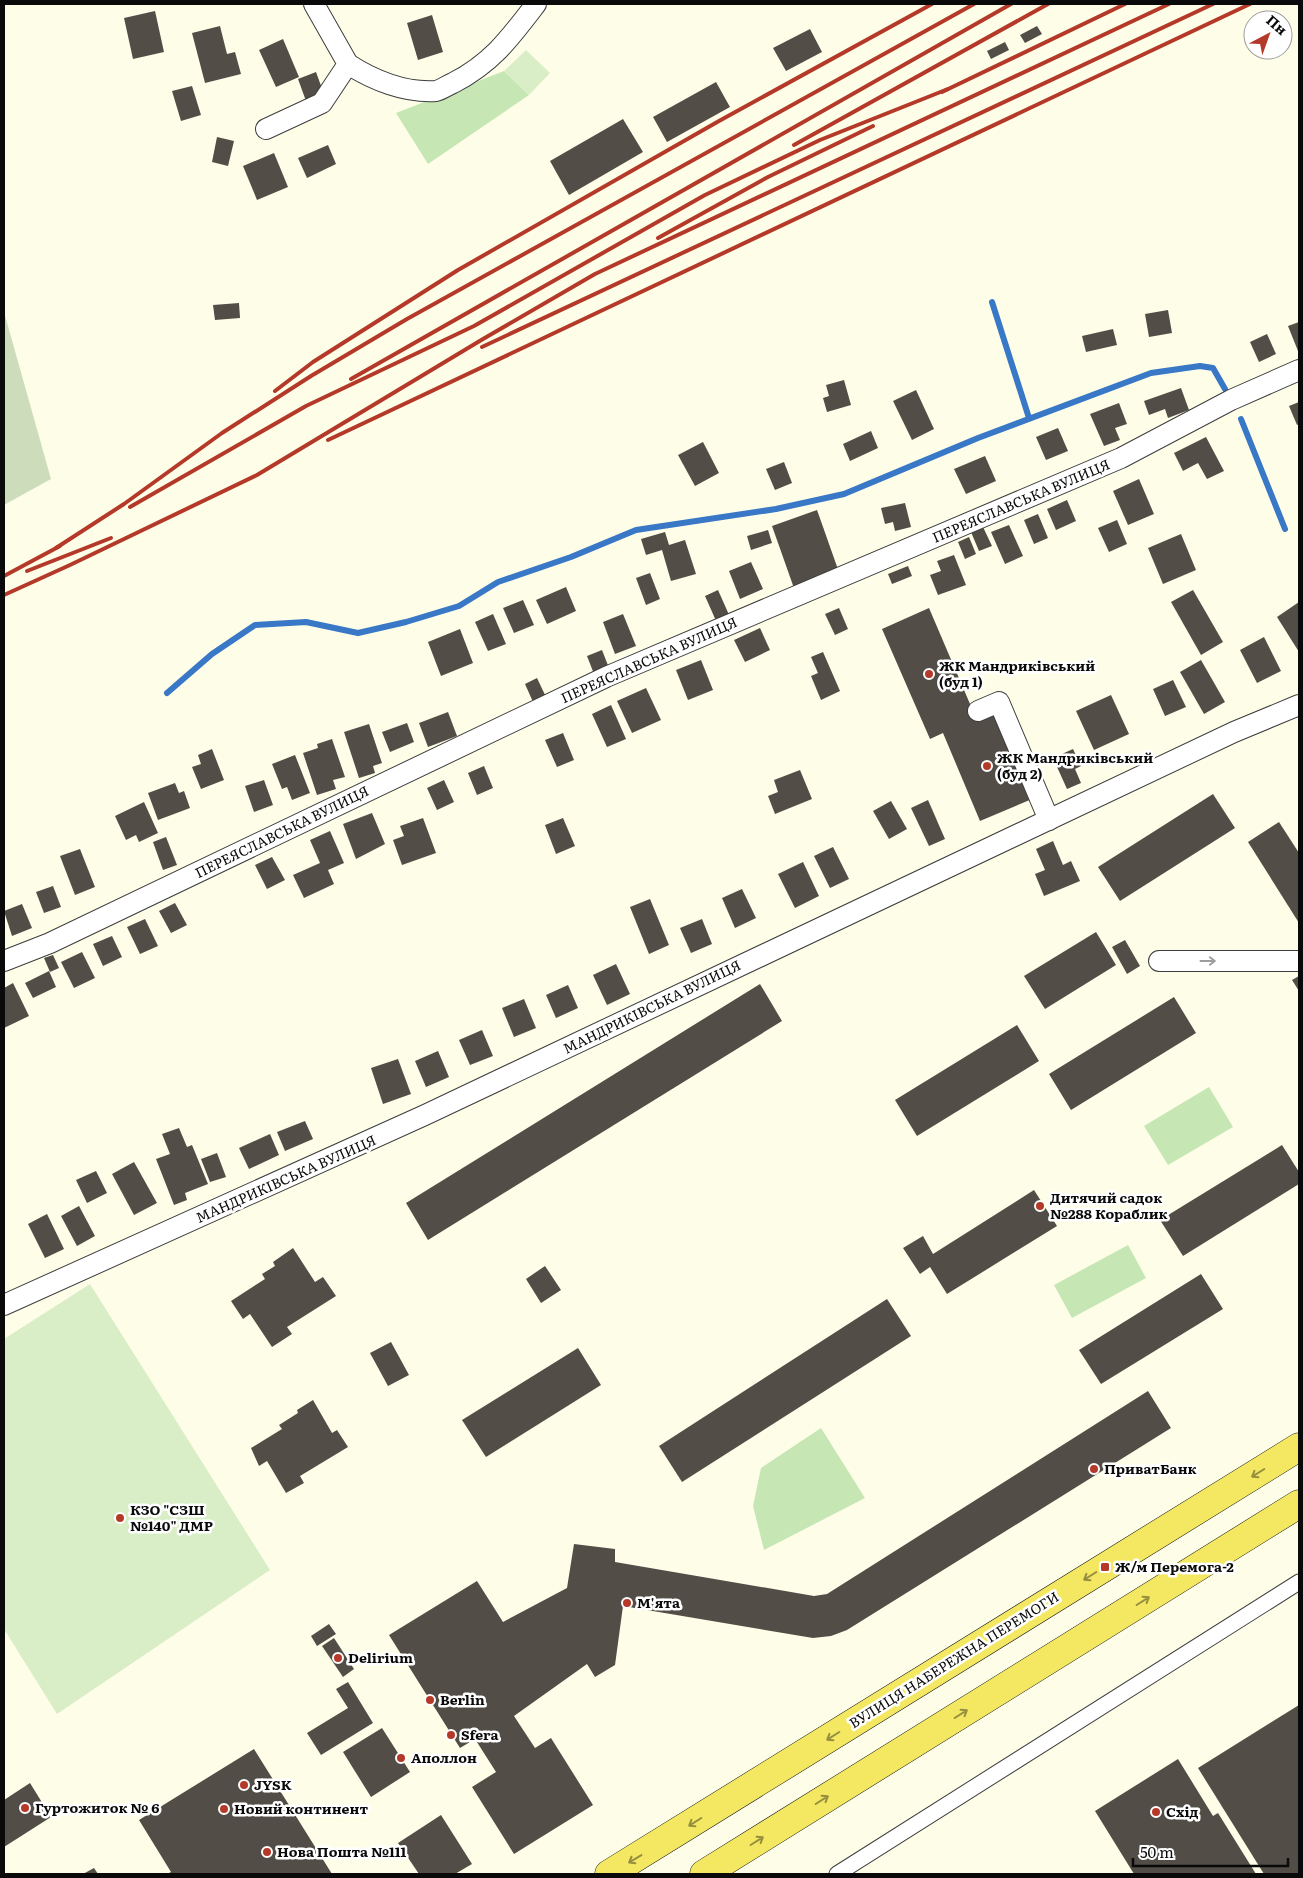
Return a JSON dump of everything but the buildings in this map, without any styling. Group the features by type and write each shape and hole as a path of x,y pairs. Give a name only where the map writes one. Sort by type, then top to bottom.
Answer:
{"main road":[{"name":"ВУЛИЦЯ НАБЕРЕЖНА ПЕРЕМОГИ","path":"610,1874 1299,1447"},
{"path":"704,1874 1299,1504"}],"street":[{"path":"314,4 348,64 368,77 405,88 437,91 476,71 504,46 536,4"},
{"path":"266,129 322,103 348,64"},
{"name":"ПЕРЕЯСЛАВСЬКА ВУЛИЦЯ","path":"4,962 50,943 606,677 1122,458 1231,400 1299,370"},
{"path":"978,711 999,702 1049,820"},
{"name":"МАНДРИКІВСЬКА ВУЛИЦЯ","path":"4,1304 112,1258 425,1115 1234,732 1299,706"},
{"path":"1159,961 1299,961"},
{"path":"837,1874 1299,1582"}],"green space":[{"path":"526,50 550,73 529,95 504,71"},
{"path":"504,71 529,95 428,164 396,113"},
{"path":"4,312 51,479 4,505"},
{"path":"1209,1087 1233,1127 1168,1165 1144,1126"},
{"path":"1128,1245 1146,1278 1072,1318 1054,1285"},
{"name":"КЗО \"СЗШ №140\" ДМР","path":"90,1284 270,1570 57,1714 4,1629 4,1339"},
{"path":"821,1428 865,1498 764,1550 753,1506 761,1468"}],"waterway":[{"path":"992,302 1029,418"},
{"path":"167,693 212,654 255,625 306,622 358,633 406,622 459,606 498,582 571,557 636,530 776,509 844,494 978,438 1151,373 1200,366 1213,368 1225,389"},
{"path":"1241,419 1285,529"}],"railway":[{"path":"275,391 313,362 458,270 719,121 932,4"},
{"path":"56,548 124,504 222,433 311,376 407,319 974,4"},
{"path":"351,379 1011,4"},
{"path":"794,145 1048,4"},
{"path":"942,92 1125,4"},
{"path":"4,595 257,475 595,274 1169,4"},
{"path":"482,347 1213,4"},
{"path":"328,440 1250,4"},
{"path":"130,507 306,406 474,326 705,195 820,140 948,89"},
{"path":"658,238 768,177 873,126"},
{"path":"27,571 111,538"},
{"path":"4,576 60,546"}],"place":[{"name":"ЖК Мандриківський (буд 1)","path":"929,674"},
{"name":"ЖК Мандриківський (буд 2)","path":"987,766"},
{"name":"Дитячий садок №288 Кораблик","path":"1040,1206"},
{"name":"ПриватБанк","path":"1094,1469"},
{"name":"КЗО \"СЗШ №140\" ДМР","path":"120,1518"},
{"name":"Ж/м Перемога-2","path":"1105,1567"},
{"name":"М'ята","path":"627,1603"},
{"name":"Delirium","path":"338,1658"},
{"name":"Berlin","path":"430,1700"},
{"name":"Sfera","path":"451,1735"},
{"name":"Аполлон","path":"401,1758"},
{"name":"JYSK","path":"244,1785"},
{"name":"Гуртожиток № 6","path":"25,1808"},
{"name":"Новий континент","path":"224,1809"},
{"name":"Схід","path":"1156,1812"},
{"name":"Нова Пошта №111","path":"267,1852"}]}
